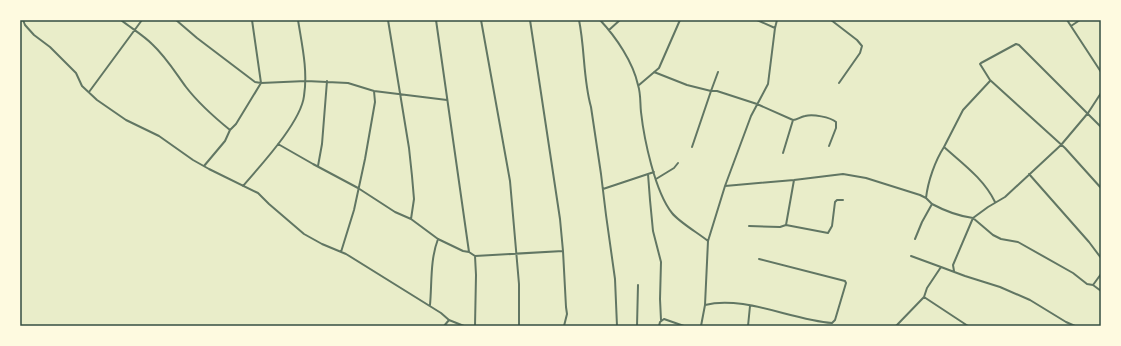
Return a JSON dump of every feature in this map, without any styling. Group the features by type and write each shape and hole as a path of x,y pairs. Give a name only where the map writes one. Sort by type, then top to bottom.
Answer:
{"street":[{"path":"24,20 25,25 34,35 50,47 76,73 82,86 97,100 126,120 159,136 204,166 258,193 268,204 304,234 341,252 430,306 449,320 464,326"},
{"path":"121,20 152,44 168,61 187,88 202,105 212,116 230,130"},
{"path":"89,92 142,20"},
{"path":"176,20 255,82 348,82 374,90 400,95 448,100"},
{"path":"204,166 225,141 230,130 236,124 261,83 252,20"},
{"path":"243,186 278,144 298,112 304,98 306,81 298,20"},
{"path":"388,20 412,176 414,199 411,219"},
{"path":"436,20 469,252"},
{"path":"481,20 510,181 518,284 519,326"},
{"path":"530,20 560,219 567,314 564,326"},
{"path":"579,20 588,97 591,107 615,279 617,326"},
{"path":"600,20 609,30 627,56 639,85 641,113 648,154 665,203 673,215 708,240"},
{"path":"609,30 620,20"},
{"path":"639,85 659,68 680,20"},
{"path":"758,20 775,28"},
{"path":"701,326 705,305 708,240 725,186 751,116 768,84 775,28 778,20"},
{"path":"831,20 857,40 862,46 860,53 839,83"},
{"path":"1066,20 1101,72"},
{"path":"1071,26 1080,20"},
{"path":"1101,127 1019,45 1016,44 980,64 990,80 1061,145 1101,188"},
{"path":"654,72 687,85 710,91 717,91 757,104 793,120 805,116 833,119 836,122 836,128 829,146"},
{"path":"692,147 710,91 718,72"},
{"path":"926,198 931,176 962,110 990,80"},
{"path":"318,166 322,144 327,81"},
{"path":"341,252 354,210 365,160 369,129 375,102 374,90"},
{"path":"954,271 953,265 973,218 995,202 1005,197 1061,145 1088,113 1101,93"},
{"path":"783,153 793,120"},
{"path":"278,144 358,188 395,212 411,219 438,239 475,256 563,251"},
{"path":"944,146 983,182 995,202"},
{"path":"656,179 674,168 678,163"},
{"path":"603,189 654,172"},
{"path":"648,174 653,231 661,262 661,320 658,326"},
{"path":"725,186 843,174 866,178 920,195 941,210 960,216 973,218 997,237 1018,242 1101,291"},
{"path":"1029,174 1089,242 1101,258"},
{"path":"786,225 794,180"},
{"path":"749,226 780,227 786,225 828,233 832,226 835,202 837,200 843,200"},
{"path":"915,239 932,204"},
{"path":"430,306 432,265 438,239"},
{"path":"475,256 475,326"},
{"path":"911,256 1000,287 1030,300 1075,326"},
{"path":"705,305 729,302 816,322 832,323 837,317 846,283 843,280 759,259"},
{"path":"896,326 924,297 927,288 941,267"},
{"path":"1093,285 1101,274"},
{"path":"637,326 638,285"},
{"path":"924,297 968,326"},
{"path":"748,326 750,306"},
{"path":"661,320 666,319 684,326"},
{"path":"444,326 449,320"}]}
